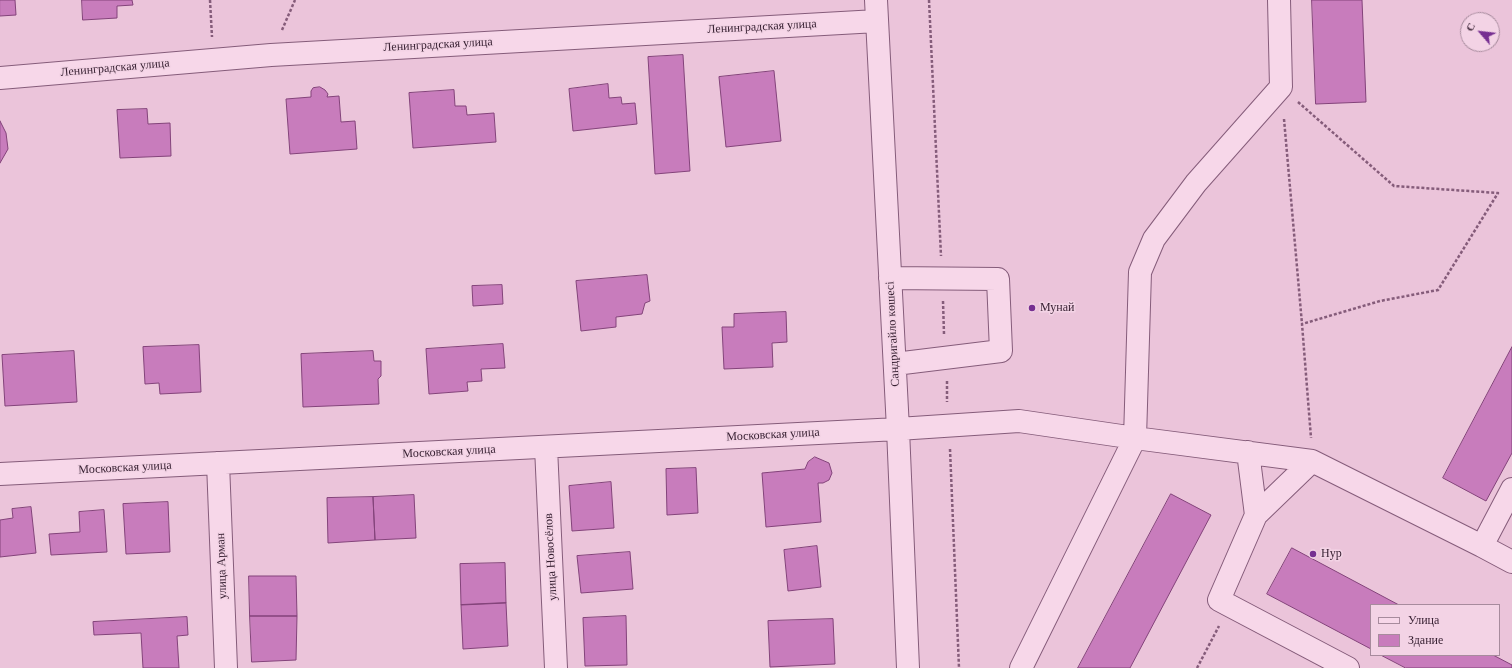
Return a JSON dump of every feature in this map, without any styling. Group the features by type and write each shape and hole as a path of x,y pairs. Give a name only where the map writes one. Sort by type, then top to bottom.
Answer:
{"street":[{"path":"1021,668 1135,438 1140,272 1154,239 1196,183 1281,87 1279,0"},
{"name":"Ленинградская улица","path":"0,78 272,55 877,10"},
{"name":"Сандригайло көшесі","path":"877,10 895,364 908,668"},
{"path":"890,278 998,279 1001,351 895,364"},
{"name":"Московская улица","path":"0,474 898,429 1019,421 1312,461 1512,562"},
{"name":"улица Новосёлов","path":"546,447 556,668"},
{"path":"1248,452 1256,515"},
{"path":"1312,461 1256,515 1219,600 1348,668"},
{"name":"улица Арман","path":"218,463 226,668"},
{"path":"1482,546 1512,489"}],"path":[{"path":"210,0 213,60"},
{"path":"272,55 295,0"},
{"path":"1281,87 1394,186 1498,193 1438,290 1380,301 1302,324"},
{"path":"1281,87 1302,324 1312,461"},
{"path":"1197,668 1229,606"}],"building":[{"path":"0,0 15,0 16,15 0,16"},
{"path":"82,0 132,0 133,5 117,6 117,18 83,20"},
{"path":"1312,0 1362,0 1366,102 1316,104"},
{"path":"683,55 690,171 655,174 648,57"},
{"path":"774,71 781,141 726,147 719,77"},
{"path":"608,84 609,98 621,97 622,104 635,103 637,124 573,131 569,89"},
{"path":"320,87 328,94 327,97 339,96 341,122 355,121 357,149 290,154 286,99 311,97 311,91 313,88"},
{"path":"454,90 455,106 466,106 467,115 494,113 496,142 413,148 409,93"},
{"path":"147,109 148,124 170,123 171,156 120,158 117,110"},
{"path":"0,121 6,133 8,149 0,163"},
{"path":"647,275 650,301 645,303 642,314 616,317 616,327 581,331 576,281"},
{"path":"502,285 503,304 473,306 472,286"},
{"path":"786,312 787,342 772,343 773,367 724,369 722,327 734,327 734,314"},
{"path":"503,344 505,368 481,369 482,381 467,382 468,391 429,394 426,349"},
{"path":"199,345 201,392 160,394 159,383 145,384 143,347"},
{"path":"1512,347 1512,453 1486,501 1443,478"},
{"path":"74,351 77,402 5,406 2,355"},
{"path":"373,351 374,361 381,361 381,376 378,379 379,404 303,407 301,354"},
{"path":"815,457 829,463 832,473 829,480 823,483 818,483 821,522 766,527 762,473 805,469 808,462"},
{"path":"696,468 698,513 667,515 666,469"},
{"path":"611,482 614,528 572,531 569,486"},
{"path":"1171,494 1211,515 1130,668 1078,668"},
{"path":"414,495 416,538 375,540 373,497"},
{"path":"373,497 375,540 328,543 327,498"},
{"path":"168,502 170,552 126,554 123,504"},
{"path":"31,507 36,553 0,557 0,520 13,518 12,509"},
{"path":"104,510 107,552 51,555 49,534 80,532 79,512"},
{"path":"817,546 821,587 788,591 784,550"},
{"path":"1292,548 1397,604 1370,604 1370,648 1267,594"},
{"path":"630,552 633,589 581,593 577,556"},
{"path":"505,563 506,603 461,605 460,564"},
{"path":"249,576 296,576 297,616 250,616"},
{"path":"506,603 508,646 463,649 461,605"},
{"path":"250,616 297,616 296,660 252,662"},
{"path":"626,616 627,665 585,666 583,618"},
{"path":"187,617 188,635 177,636 179,668 143,668 141,633 94,635 93,622"},
{"path":"833,619 835,664 770,667 768,621"},
{"path":"1383,656 1495,656 1512,665 1512,668 1406,668"}],"place":[{"name":"Мунай","path":"1032,308"},
{"name":"Нур","path":"1313,554"}]}
